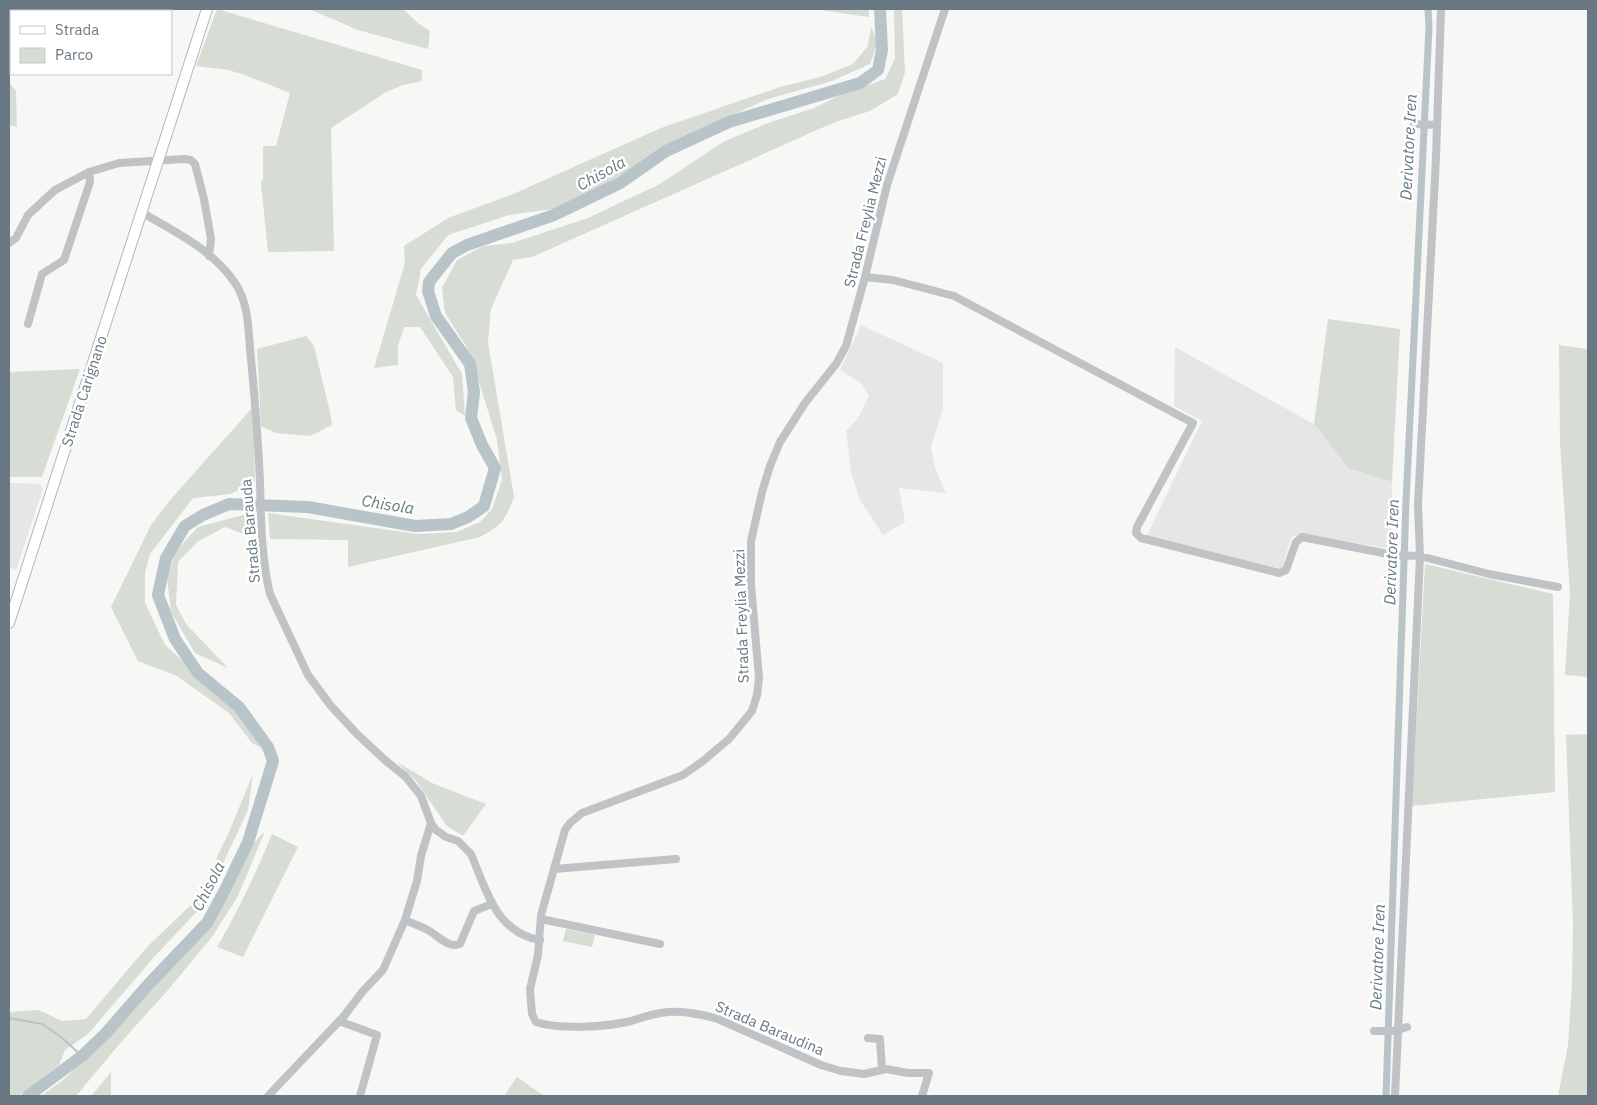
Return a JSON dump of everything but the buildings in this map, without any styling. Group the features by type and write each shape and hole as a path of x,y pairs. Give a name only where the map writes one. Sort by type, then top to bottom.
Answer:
{"main road":[{"path":"158,160 207,9"},
{"name":"Strada Carignano","path":"26,569 158,160"},
{"path":"9,604 26,569"},
{"path":"9,623 26,569"}],"street":[{"name":"Strada Freylia Mezzi","path":"540,940 541,919 565,830 570,823 582,813 683,775 729,739 752,711 757,695 759,678 751,584 751,542 762,492 780,442 805,403 836,364 846,346 865,277 886,185 945,9"},
{"path":"1395,1096 1400,1029 1420,556 1419,495 1441,9"},
{"path":"1414,124 1436,125"},
{"path":"9,243 16,238 28,215 54,190 89,172 119,163 185,159 190,160 194,164 204,199 210,239 209,256"},
{"path":"28,324 42,274 64,260 90,182 89,172"},
{"name":"Strada Barauda","path":"141,212 179,234 209,256 234,282 245,303 254,398 263,552 270,594 308,675 357,734 405,776 421,796 431,823"},
{"path":"865,277 893,280 954,296 1193,423 1137,527 1136,533 1141,538 1279,573 1286,570 1296,542 1302,537 1393,554 1420,556 1489,574 1558,587"},
{"path":"431,823 436,830 446,837 458,841 471,854 492,904 501,918 523,935 540,940"},
{"path":"268,1096 340,1021 382,970 405,920 431,823"},
{"path":"554,869 676,859"},
{"path":"405,920 455,946 460,944 474,911 492,904"},
{"path":"541,919 660,944"},
{"name":"Strada Baraudina","path":"540,940 535,974 530,989 532,1014 536,1022 544,1025 586,1027 609,1025 666,1012 686,1012 718,1019 827,1067 841,1071 864,1074 882,1070 930,1074 922,1096"},
{"path":"340,1021 377,1035 360,1096"},
{"path":"1374,1031 1400,1029"},
{"path":"868,1038 880,1039 882,1070"}],"shaded area":[{"path":"861,325 943,363 943,408 931,447 935,468 946,493 899,488 905,522 883,535 860,500 851,472 846,431 858,418 869,396 861,383 840,370"},
{"path":"1175,347 1314,424 1348,468 1392,482 1391,549 1303,534 1291,537 1282,569 1146,537 1202,421 1174,406"},
{"path":"9,483 40,484 43,489 16,570 9,567"}],"green space":[{"path":"217,9 422,70 422,81 403,85 386,92 331,128 334,251 268,252 261,183 263,179 263,146 276,146 290,93 228,70 196,66"},
{"path":"309,9 403,9 419,24 430,31 428,49 358,30"},
{"path":"813,9 869,9 869,17"},
{"path":"894,9 902,9 905,72 898,94 870,111 835,122 532,257 513,260 491,309 488,342 514,497 502,522 480,537 348,567 348,540 270,539 268,513 418,534 457,532 480,522 492,509 502,480 497,440 481,388 466,346 445,313 442,288 457,260 483,246 512,243 588,218 660,184 723,142 885,79 895,59"},
{"path":"871,27 878,42 870,64 832,81 768,99 697,131 584,196 553,209 509,215 448,235 421,269 416,295 462,374 465,416 456,410 453,377 420,327 404,327 398,346 398,365 374,368 405,263 404,246 448,218 511,195 661,128 780,87 820,77 853,64 868,46"},
{"path":"9,82 16,91 17,127 9,125"},
{"path":"1328,319 1400,329 1392,482 1348,468 1314,424"},
{"path":"306,336 314,346 332,425 310,436 276,433 261,426 257,349"},
{"path":"1559,345 1588,349 1588,677 1565,675 1570,593 1560,444"},
{"path":"80,369 42,477 9,477 9,372"},
{"path":"253,407 255,481 231,494 193,498 150,554 145,573 145,603 165,645 236,709 260,747 252,743 229,713 177,676 138,661 111,607 151,525 170,500"},
{"path":"254,512 252,537 225,527 197,542 178,562 176,605 186,624 228,668 195,653 171,612 167,577 175,552 198,527"},
{"path":"1425,564 1553,594 1555,792 1412,806"},
{"path":"1588,734 1588,1096 1558,1096 1568,1045 1572,985 1573,923 1566,735"},
{"path":"397,762 432,783 486,804 463,836 447,826 416,781"},
{"path":"253,774 248,810 204,904 154,957 88,1034 65,1050 59,1065 19,1096 9,1096 9,1012 39,1010 62,1021 86,1019 147,947 197,899 229,832"},
{"path":"265,831 238,896 212,937 168,990 76,1096 41,1096 63,1080 114,1032 207,931 231,892 253,844"},
{"path":"272,834 298,847 243,957 217,947 247,891"},
{"path":"566,929 595,935 592,947 563,941"},
{"path":"111,1072 111,1096 91,1096"},
{"path":"517,1077 544,1096 504,1096"}],"waterway":[{"name":"Chisola","path":"28,1096 82,1056 106,1033 147,986 207,923 248,842 273,761 268,747 239,707 198,673 175,639 158,595 166,558 185,526 203,515 229,504 308,507 415,526 451,524 468,517 484,506 495,468 482,445 471,418 474,392 470,364 436,316 428,291 429,282 452,253 467,245 554,215 620,183 666,151 729,122 860,83 878,70 882,50 880,9"},
{"name":"Derivatore Iren","path":"1386,1096 1406,502 1429,27 1428,9"},
{"path":"9,1018 42,1024 61,1037 82,1056"}]}
